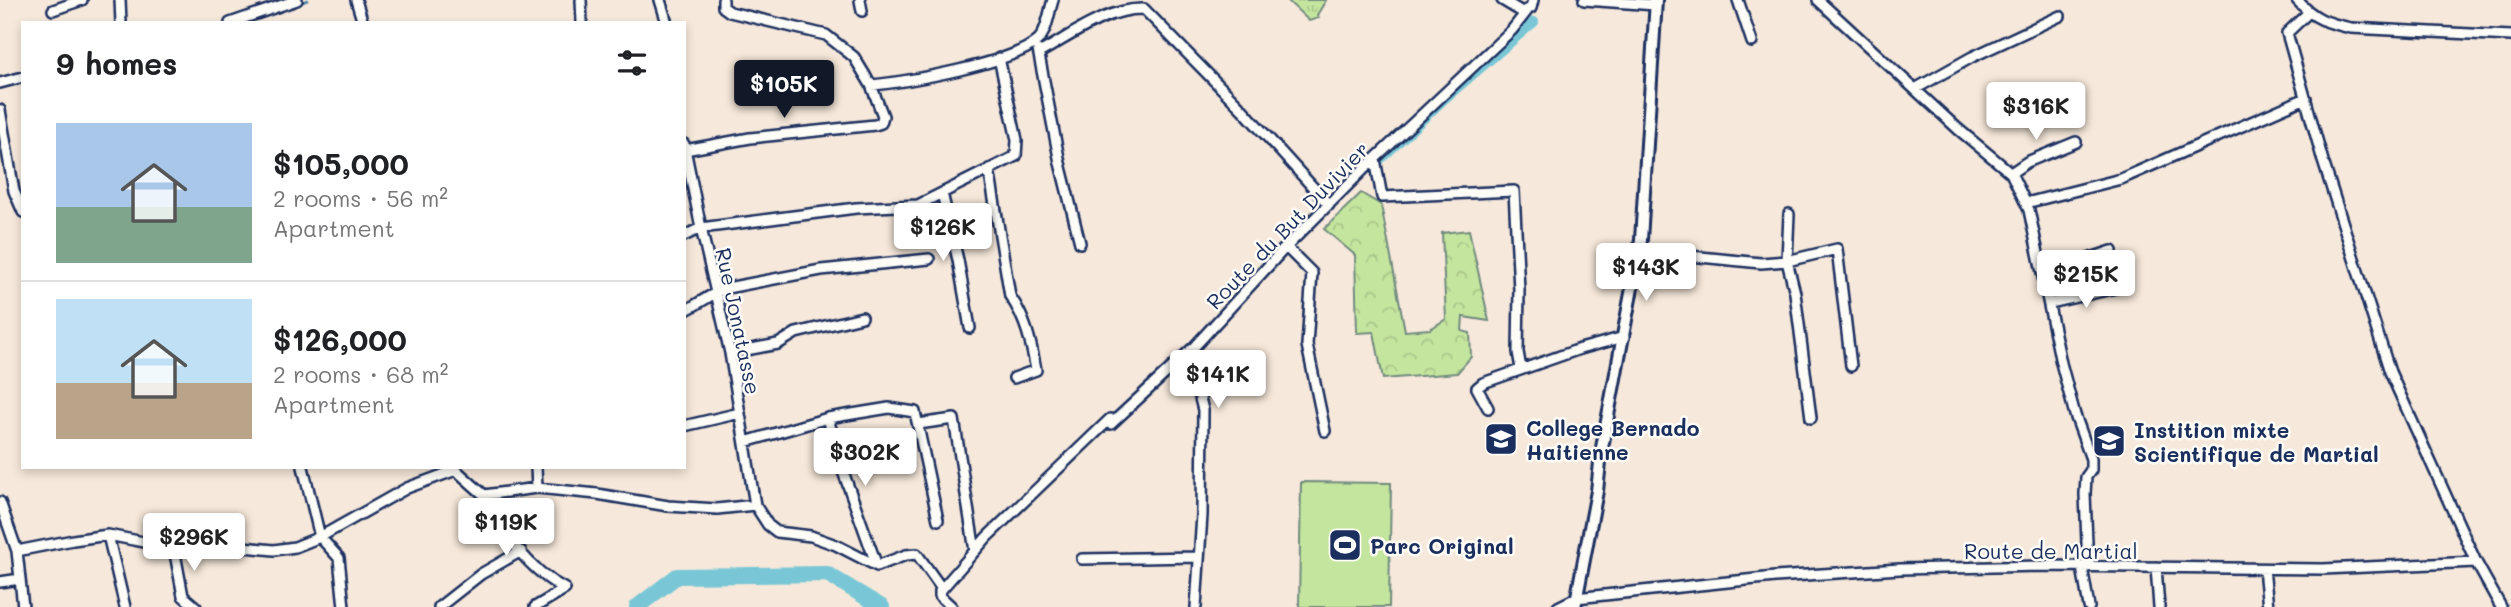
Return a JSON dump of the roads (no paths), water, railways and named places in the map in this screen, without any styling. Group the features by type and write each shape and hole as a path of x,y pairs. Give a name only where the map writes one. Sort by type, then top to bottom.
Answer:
{"main road":[{"path":"1575,603 1639,251 1645,200 1656,3"}],"street":[{"path":"52,10 82,0"},
{"path":"120,0 121,21"},
{"path":"235,21 275,4 298,0"},
{"path":"356,0 362,21"},
{"path":"582,0 582,21"},
{"path":"660,0 666,21"},
{"path":"686,150 750,138 875,125 881,122 883,116 871,85 854,57 826,35 730,12 723,6 723,0"},
{"path":"860,0 862,11"},
{"path":"871,85 896,83 963,69 1023,50 1041,38 1053,0"},
{"path":"1502,0 1514,8 1533,4"},
{"path":"1584,0 1656,3"},
{"path":"1738,0 1752,42"},
{"path":"1818,0 2011,173 2026,203 2043,268 2061,363 2075,415 2091,459 2085,494 2085,567 2089,607"},
{"path":"2297,0 2308,13 2326,23 2351,28 2511,36"},
{"name":"Route du But Duvivier","path":"942,594 975,551 1110,419 1111,424 1188,352 1286,247 1512,30 1514,8"},
{"path":"1039,53 1103,18 1127,9 1144,9 1243,110 1329,205"},
{"path":"2308,13 2287,33 2330,186 2390,372 2476,562 2501,607"},
{"path":"1915,89 1972,57 2060,16"},
{"path":"1037,41 1063,174 1080,243"},
{"path":"686,235 701,228 856,208 918,205 1016,156 1017,140 999,58"},
{"path":"0,83 21,78"},
{"path":"2026,203 2121,179 2306,98"},
{"path":"0,110 14,191 21,207"},
{"path":"2011,173 2027,162 2076,142"},
{"path":"1375,159 1382,197 1514,191 1519,290 1518,352 1521,369"},
{"path":"989,169 1010,296 1030,334 1036,370 1014,378"},
{"name":"Rue Jonatasse","path":"687,170 730,353 755,505"},
{"path":"942,193 970,328"},
{"path":"1789,214 1787,261 1795,293 1811,418"},
{"path":"1286,247 1312,273 1307,345 1325,431"},
{"path":"1639,251 1761,263 1787,261 1838,249 1851,366"},
{"path":"2043,268 2079,262 2112,251"},
{"path":"686,310 710,299 717,291 821,270 929,259"},
{"path":"2049,303 2116,288"},
{"path":"730,353 778,344 796,333 862,317"},
{"path":"1488,408 1477,388 1483,383 1624,337"},
{"path":"1188,352 1203,410 1202,515 1196,607"},
{"path":"745,442 828,418 889,408 915,412 938,520"},
{"path":"686,426 740,413"},
{"path":"828,418 841,466 877,566"},
{"path":"918,424 954,419 975,551"},
{"path":"303,469 320,537 338,558 344,607"},
{"path":"17,551 108,536 174,548 202,543 274,550 295,547 320,537 407,488 455,469 484,495 508,539 549,581 565,589 535,607"},
{"path":"536,469 537,488"},
{"path":"484,495 537,488 597,494 668,506 717,509 755,505 768,525 777,532 811,536 836,545 877,566 906,555 917,554 952,607"},
{"path":"0,502 17,551 23,607"},
{"path":"108,536 125,607"},
{"path":"174,548 187,607"},
{"path":"439,607 481,574 521,551"},
{"path":"1082,559 1198,557"},
{"name":"Route de Martial","path":"1575,603 1776,577 1900,569 2323,569 2476,562"},
{"path":"2156,567 2159,607"},
{"path":"2263,569 2268,607"},
{"path":"0,582 20,579"},
{"path":"183,596 196,607"},
{"path":"1558,607 1575,603"}],"waterway":[{"path":"300,3 308,0"},
{"path":"1370,169 1442,101 1534,22"},
{"path":"637,607 677,576 827,574 882,607"}],"place":[{"name":"College Bernado Haitienne","path":"1501,439"},
{"name":"Instition mixte Scientifique de Martial","path":"2109,441"},
{"name":"Parc Original","path":"1345,545"}]}
